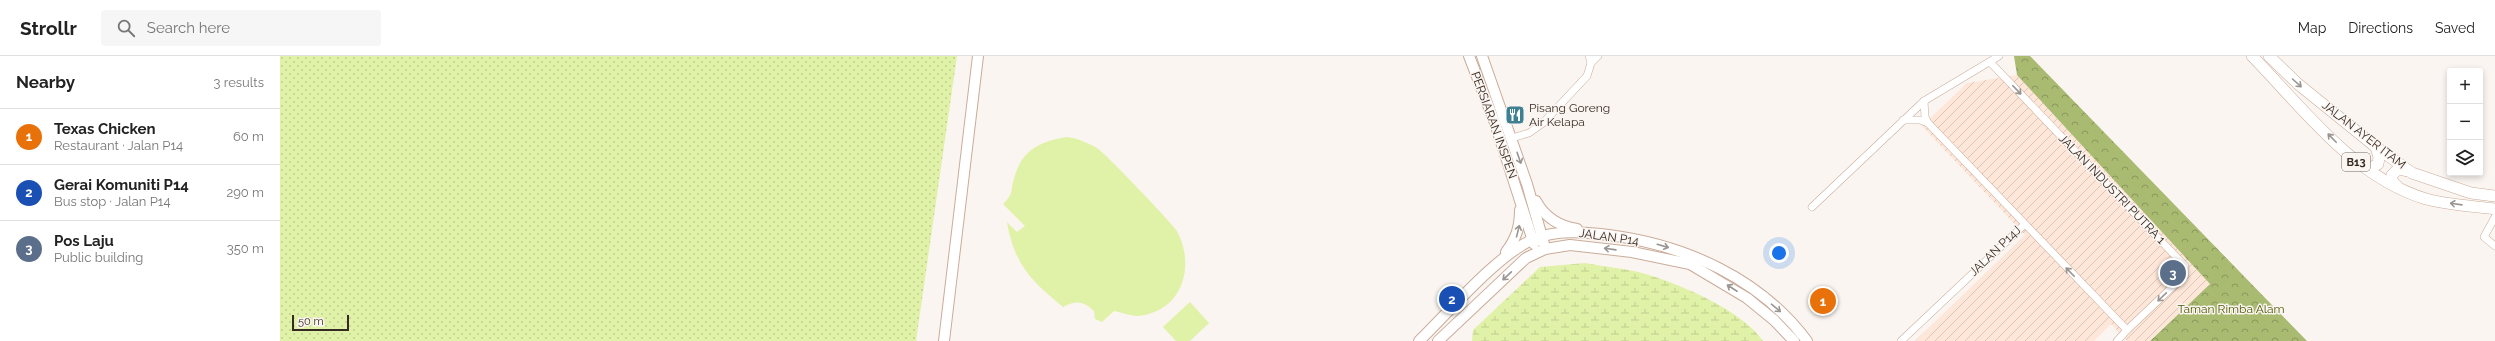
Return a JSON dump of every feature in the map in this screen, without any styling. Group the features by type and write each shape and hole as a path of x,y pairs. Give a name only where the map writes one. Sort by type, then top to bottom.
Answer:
{"main road":[{"path":"944,341 978,56"},
{"name":"PERSIARAN INSPEN","path":"1470,56 1519,194 1537,238"},
{"name":"PERSIARAN INSPEN","path":"1482,56 1527,184"},
{"name":"B13","path":"2252,56 2358,163 2398,188 2426,199 2495,209"},
{"name":"JALAN AYER ITAM","path":"2269,56 2298,84 2376,147 2412,172 2471,193 2495,196"},
{"path":"2358,163 2371,168 2378,164 2379,157 2376,147"},
{"path":"2398,188 2391,180 2394,172 2402,169 2412,172"},
{"path":"1527,184 1542,212 1552,220 1570,228 1602,234"},
{"path":"1527,184 1537,238 1541,250"},
{"path":"1498,264 1516,237 1520,222 1519,194"},
{"name":"JALAN P14","path":"1419,341 1498,264 1518,247 1537,238 1569,231 1636,239 1690,254 1727,272 1753,290 1781,312 1807,341"},
{"name":"JALAN P14","path":"1438,341 1526,258 1541,250 1570,245 1601,248 1690,264 1747,298 1774,320 1794,341"}],"street":[{"path":"1512,138 1529,133 1543,123 1586,76 1590,60 1598,56"},
{"path":"1812,207 1924,100 1999,56"},
{"name":"JALAN INDUSTRI PUTRA 1","path":"1990,62 2185,266 2185,275 2117,341"},
{"path":"1924,100 1925,117 1928,123"},
{"path":"1903,120 1920,120 1928,123"},
{"name":"JALAN P14J","path":"1901,341 2024,225 1928,123"},
{"path":"2495,217 2484,237 2495,246"},
{"path":"2024,225 2127,330"}],"shaded area":[{"path":"2017,75 2210,284 2149,341 2127,341 2111,324 2094,341 1915,341 2025,235 1922,126 1967,83"}],"green space":[{"path":"280,56 957,56 916,341 280,341"},
{"name":"Taman Rimba Alam","path":"2014,56 2030,56 2307,341 2150,341 2210,284 2017,75"},
{"path":"1066,137 1085,142 1103,153 1125,174 1177,231 1183,245 1185,273 1181,286 1175,297 1165,306 1153,313 1138,316 1114,311 1102,322 1095,319 1094,311 1083,303 1072,303 1063,307 1033,280 1019,260 1010,237 1007,222 1017,232 1025,226 1003,204 1010,195 1017,169 1026,155 1039,145"},
{"path":"1585,263 1642,273 1673,283 1725,308 1753,330 1763,341 1472,341 1473,330 1540,267"},
{"path":"1190,302 1209,323 1190,341 1176,341 1163,327"}],"place":[{"name":"Pisang Goreng Air Kelapa","path":"1515,115"},
{"name":"Pos Laju","path":"2173,273"},
{"name":"Gerai Komuniti P14","path":"1452,299"},
{"name":"Texas Chicken","path":"1823,301"}]}
